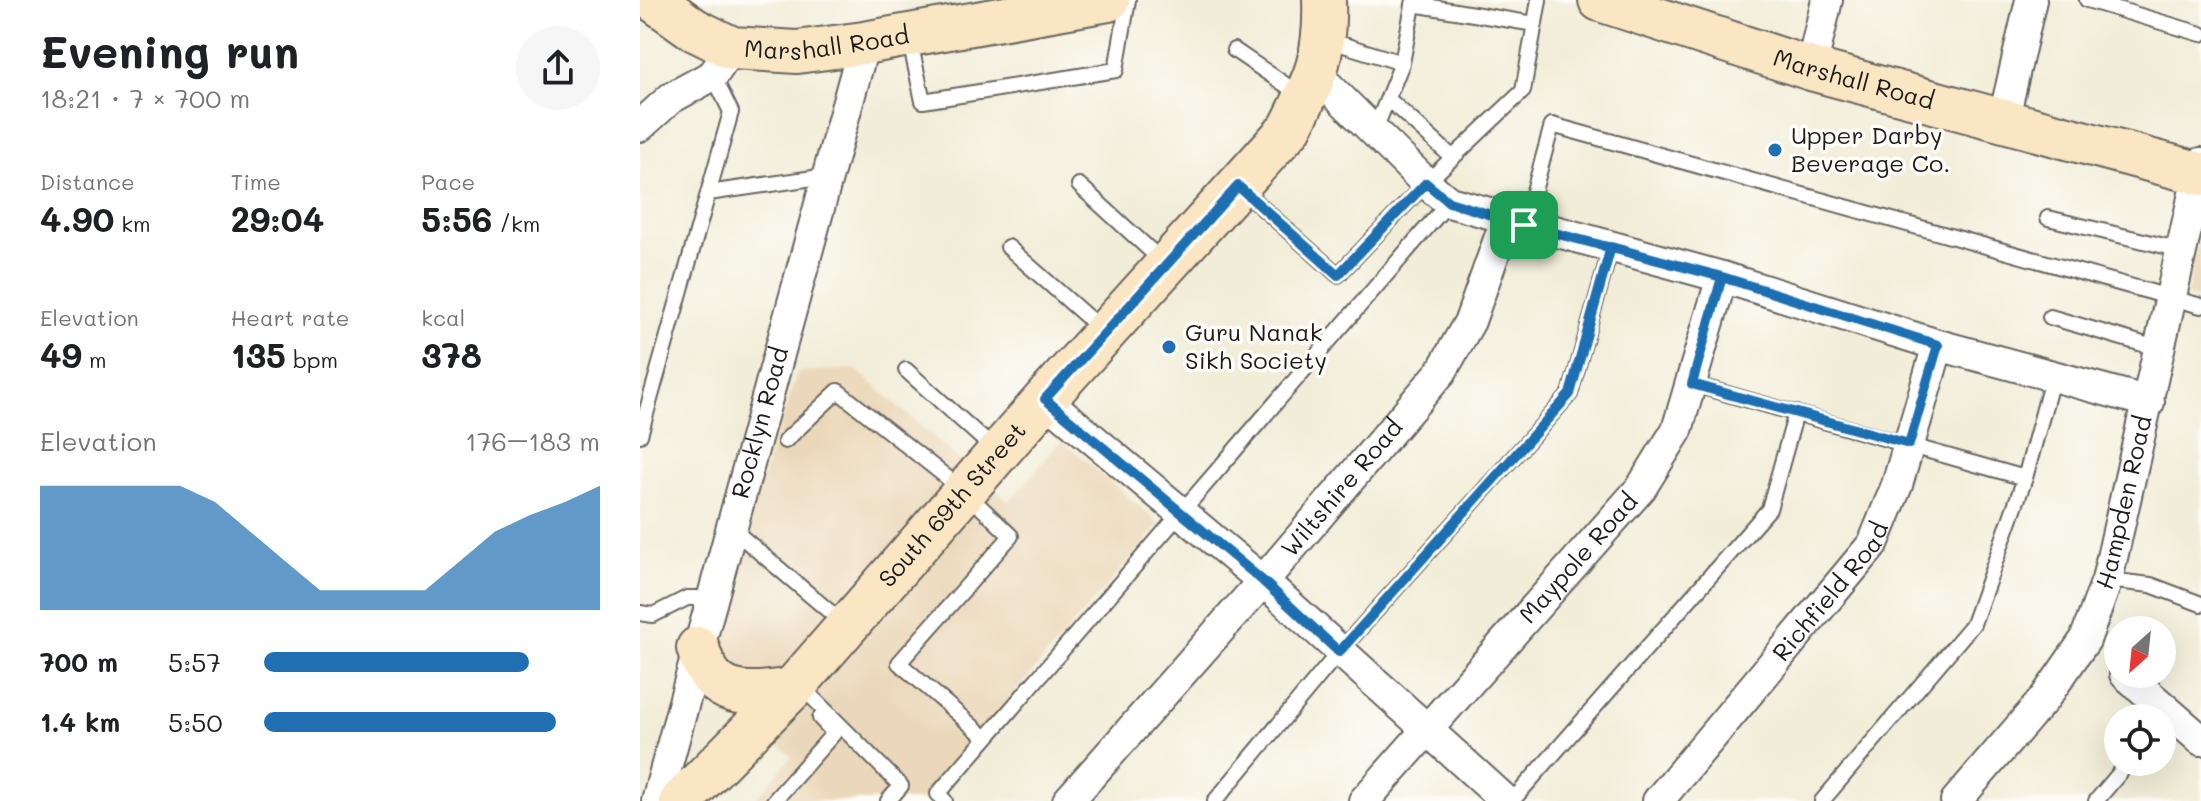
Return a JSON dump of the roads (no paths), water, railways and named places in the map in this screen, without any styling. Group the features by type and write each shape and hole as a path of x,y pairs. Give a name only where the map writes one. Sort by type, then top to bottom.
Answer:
{"main road":[{"name":"Marshall Road","path":"653,0 695,30 723,61 909,36 1042,6 1108,0"},
{"name":"Marshall Road","path":"1600,0 1811,69 2003,122 2200,170"},
{"name":"South 69th Street","path":"681,801 795,686 1045,399 1290,128 1317,53"},
{"path":"698,648 709,677 726,689 760,694 795,686"}],"street":[{"path":"1811,69 1827,0"},
{"path":"2003,122 2031,0"},
{"name":"Rocklyn Road","path":"657,801 864,43"},
{"path":"1317,53 1374,132 1438,192 1515,222 1722,277 1938,345 2149,402"},
{"path":"640,126 671,98 723,61"},
{"name":"Hampden Road","path":"1956,801 2044,699 2085,640 2107,580 2200,170"},
{"name":"Wiltshire Road","path":"1068,801 1263,581 1441,372 1470,321 1515,222"},
{"name":"Maypole Road","path":"1364,801 1641,488 1677,430 1722,277"},
{"name":"Richfield Road","path":"1658,801 1873,544 1909,444 1938,345"},
{"path":"1045,399 1263,581 1425,731 1509,801"},
{"path":"2085,640 2104,656"},
{"path":"2138,688 2153,704"},
{"path":"2176,725 2201,740"}],"lane":[{"path":"909,36 923,101 1116,70 1128,0"},
{"path":"945,801 938,794 1179,511 1438,192 1453,158 1523,91 1539,0"},
{"path":"2087,0 2128,6 2201,34"},
{"path":"1374,132 1402,63 1414,2 1535,24"},
{"path":"1234,50 1317,53 1402,63"},
{"path":"640,435 731,112 723,61"},
{"path":"1388,99 1453,158"},
{"path":"1515,222 1552,125 2201,306"},
{"path":"708,193 827,176"},
{"path":"1079,185 1166,265"},
{"path":"1238,186 1338,275 1438,192"},
{"path":"2048,218 2181,250"},
{"path":"1008,247 1104,333"},
{"path":"1215,801 1339,652 1570,394 1611,247"},
{"path":"2050,317 2160,349"},
{"path":"906,370 998,452"},
{"path":"1822,801 1973,624 2025,478 2053,376"},
{"path":"1692,384 2025,478"},
{"path":"785,441 838,391 964,491 1011,536 899,663 986,738"},
{"path":"1509,801 1769,509 1796,413"},
{"path":"731,527 847,626"},
{"path":"2107,580 2151,585 2201,603"},
{"path":"640,613 653,615 687,598 711,598"},
{"path":"774,801 834,733 795,686"},
{"path":"795,686 901,786 888,801"},
{"path":"2096,801 2117,776"}],"place":[{"name":"Upper Darby Beverage Co.","path":"1775,150"},
{"name":"Guru Nanak Sikh Society","path":"1169,347"}]}
